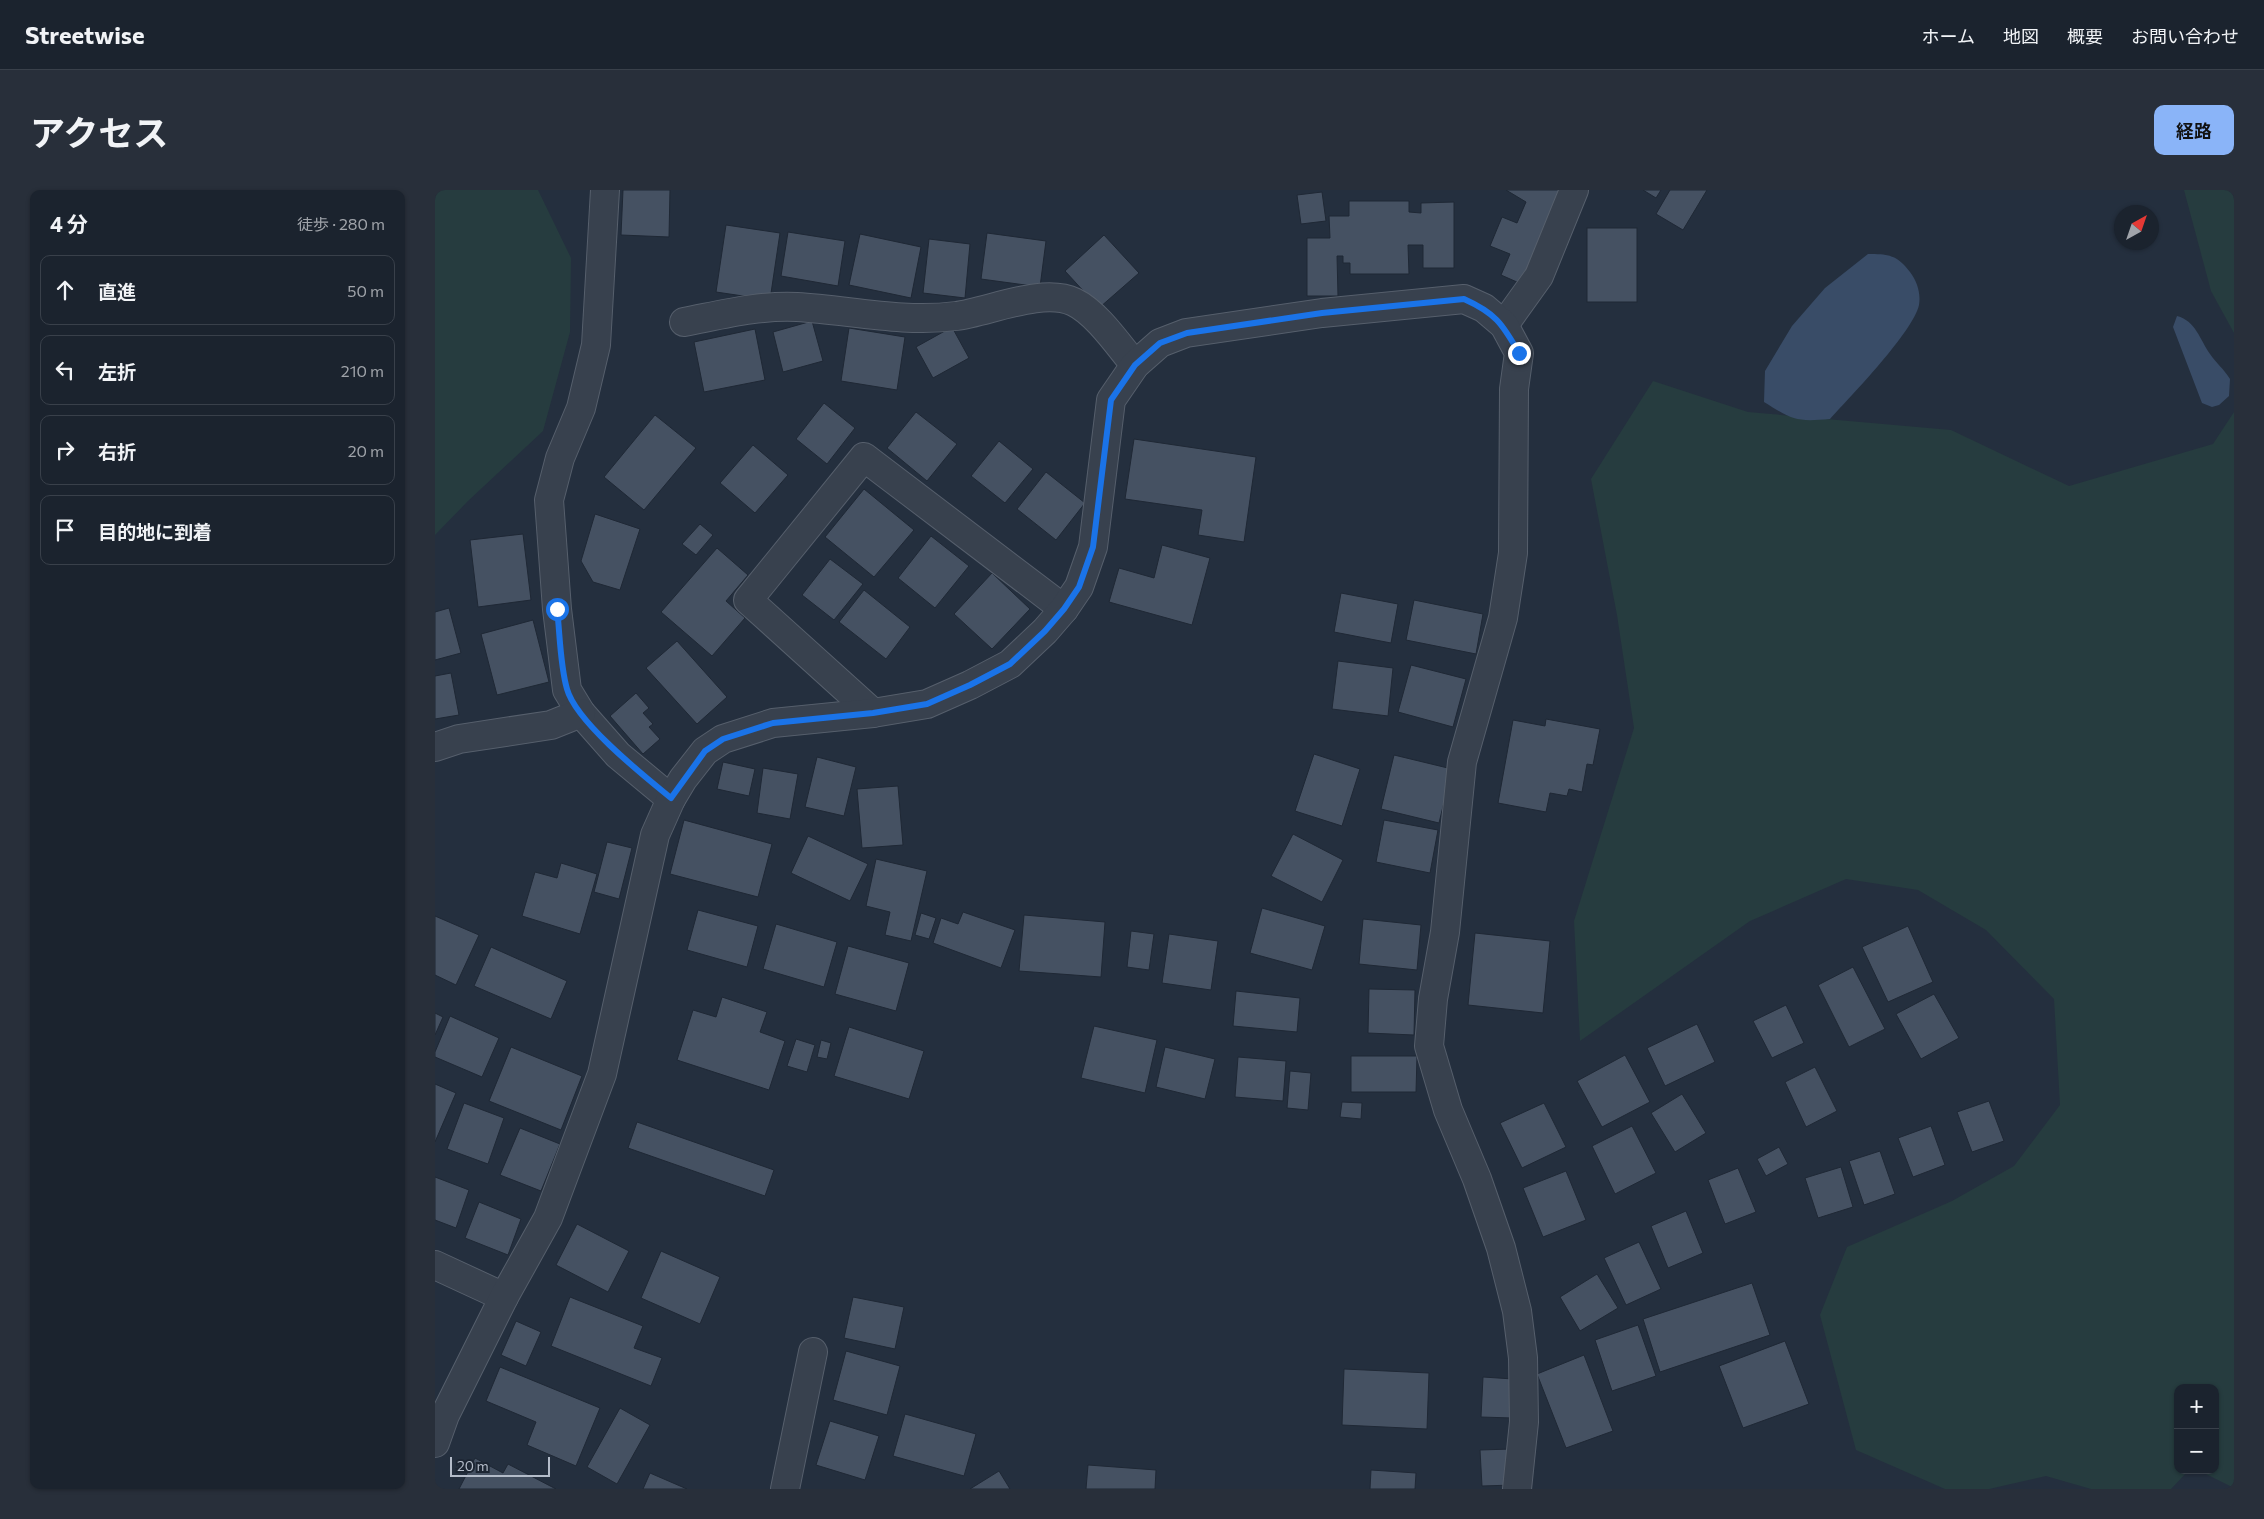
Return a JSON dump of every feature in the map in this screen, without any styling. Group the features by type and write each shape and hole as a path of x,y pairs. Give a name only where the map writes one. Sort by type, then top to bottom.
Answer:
{"street":[{"path":"605,190 597,345 581,408 560,458 549,500 557,609 567,690 581,713 618,755 671,798"},
{"path":"1504,326 1539,276 1574,190"},
{"path":"684,322 748,310 795,307 915,318 956,316 1019,301 1054,298 1074,302 1093,317 1135,365"},
{"path":"435,1442 445,1415 504,1297 548,1218 602,1074 655,835 671,798 705,751 723,739 773,723 873,713 927,704 970,685 1010,664 1064,609 1079,587 1093,547 1111,400 1135,365 1160,343 1187,333 1322,313 1464,299 1484,308 1504,326 1519,353 1514,389 1513,553 1503,618 1462,762 1445,932 1433,999 1429,1046 1448,1110 1477,1179 1501,1248 1517,1311 1523,1358 1524,1422 1517,1489"},
{"path":"873,713 748,600 864,457 1064,609"},
{"path":"435,747 459,739 551,725 581,713"},
{"path":"435,1265 504,1297"},
{"path":"785,1489 813,1352"}],"green space":[{"path":"435,190 538,190 571,258 570,332 543,431 468,501 435,535"},
{"path":"2184,190 2234,190 2234,333 2211,291"},
{"path":"1653,381 1748,412 1951,430 2069,486 2213,444 2234,412 2234,1488 2206,1474 2219,1474 2219,1384 2174,1384 2174,1474 2185,1474 2171,1489 2091,1489 2046,1476 1989,1489 1945,1489 1856,1450 1820,1315 1847,1247 1952,1201 2014,1166 2060,1105 2054,999 1986,930 1918,890 1846,879 1750,921 1580,1041 1574,921 1634,728 1617,615 1591,479"}],"water":[{"path":"1868,254 1882,254 1897,259 1915,279 1919,292 1919,305 1906,331 1880,364 1830,419 1802,420 1782,413 1764,402 1765,371 1792,326 1825,288"},
{"path":"2177,316 2189,322 2210,354 2230,379 2229,396 2219,405 2212,407 2202,403 2173,327"}],"building":[{"path":"623,190 670,190 669,237 621,235"},
{"path":"1506,190 1564,190 1526,286 1501,275 1510,254 1490,246 1502,217 1517,223 1526,202"},
{"path":"1643,190 1661,190 1656,198"},
{"path":"1670,190 1707,190 1683,230 1656,214"},
{"path":"1322,192 1326,221 1301,224 1297,195"},
{"path":"1349,201 1409,201 1409,212 1421,213 1421,203 1454,202 1454,268 1423,268 1423,245 1408,245 1409,274 1350,274 1350,263 1343,263 1343,256 1337,256 1338,296 1307,296 1307,238 1330,238 1329,216 1349,216"},
{"path":"726,225 780,233 770,300 716,292"},
{"path":"1587,228 1637,228 1637,302 1587,302"},
{"path":"788,232 845,241 838,286 781,276"},
{"path":"987,233 1046,241 1040,287 981,279"},
{"path":"860,234 921,247 911,298 849,285"},
{"path":"1104,235 1139,273 1099,308 1065,271"},
{"path":"929,239 970,244 965,298 923,293"},
{"path":"812,321 823,361 783,372 773,332"},
{"path":"952,327 969,358 933,378 916,347"},
{"path":"849,328 905,337 897,390 841,381"},
{"path":"755,329 765,380 704,392 694,342"},
{"path":"824,403 855,428 827,464 796,439"},
{"path":"916,412 957,444 927,481 887,448"},
{"path":"655,415 696,448 644,510 604,477"},
{"path":"1134,439 1256,457 1244,542 1198,535 1202,510 1125,499"},
{"path":"999,441 1033,469 1005,503 971,476"},
{"path":"753,445 788,475 755,513 720,483"},
{"path":"1046,472 1085,503 1056,540 1017,509"},
{"path":"864,489 914,530 874,577 825,537"},
{"path":"595,514 640,529 620,590 593,582 581,561"},
{"path":"700,524 713,535 696,555 682,544"},
{"path":"523,534 531,600 478,607 470,540"},
{"path":"931,536 969,566 935,608 898,578"},
{"path":"1162,545 1210,558 1192,625 1109,602 1119,568 1154,578"},
{"path":"717,548 748,575 726,601 745,618 712,656 661,612"},
{"path":"830,559 863,584 834,620 802,595"},
{"path":"992,573 1030,609 992,649 954,614"},
{"path":"864,590 910,627 886,659 839,622"},
{"path":"1341,593 1398,604 1391,643 1334,632"},
{"path":"1414,600 1483,614 1476,654 1406,640"},
{"path":"449,608 461,653 435,660 435,612"},
{"path":"533,620 549,682 497,695 481,634"},
{"path":"677,641 727,697 697,724 646,668"},
{"path":"1338,661 1393,668 1388,716 1332,709"},
{"path":"1411,665 1466,679 1453,727 1398,712"},
{"path":"451,673 459,715 435,719 435,676"},
{"path":"636,693 649,708 643,713 653,724 649,727 660,739 643,754 610,716"},
{"path":"1546,719 1600,729 1593,765 1587,764 1582,792 1569,789 1567,796 1550,793 1546,812 1498,803 1513,720 1545,726"},
{"path":"1314,754 1360,769 1342,826 1295,811"},
{"path":"1394,755 1452,769 1439,823 1381,809"},
{"path":"817,757 856,767 844,816 805,807"},
{"path":"723,762 755,769 749,796 717,789"},
{"path":"763,768 798,774 790,819 757,813"},
{"path":"898,786 903,845 862,848 857,789"},
{"path":"684,820 772,844 758,897 670,874"},
{"path":"1384,820 1438,830 1430,873 1376,862"},
{"path":"1293,834 1343,860 1322,902 1271,876"},
{"path":"808,836 868,864 850,901 791,873"},
{"path":"607,842 632,848 619,899 594,892"},
{"path":"876,859 927,871 911,941 885,935 890,912 866,906"},
{"path":"561,863 597,874 580,934 522,916 535,872 557,878"},
{"path":"1262,908 1325,926 1312,970 1250,953"},
{"path":"698,910 758,926 747,967 687,950"},
{"path":"963,912 1015,930 1001,968 933,943 941,918 958,924"},
{"path":"921,913 936,918 929,939 915,935"},
{"path":"1024,915 1105,922 1101,977 1019,971"},
{"path":"435,916 479,935 456,985 435,975"},
{"path":"1363,919 1421,925 1417,970 1359,964"},
{"path":"776,924 837,942 824,987 763,969"},
{"path":"1908,926 1933,982 1888,1002 1862,947"},
{"path":"1131,931 1154,934 1149,970 1127,967"},
{"path":"1475,933 1550,941 1543,1013 1468,1005"},
{"path":"1169,934 1218,941 1211,990 1162,983"},
{"path":"848,946 909,963 896,1011 835,994"},
{"path":"491,947 567,981 551,1019 474,986"},
{"path":"1853,967 1885,1029 1849,1047 1818,985"},
{"path":"1369,989 1415,990 1414,1035 1368,1033"},
{"path":"1236,991 1300,998 1297,1032 1233,1026"},
{"path":"1934,994 1959,1038 1921,1059 1896,1014"},
{"path":"722,997 767,1012 760,1032 785,1041 769,1090 677,1060 693,1010 716,1017"},
{"path":"1786,1005 1804,1043 1772,1058 1753,1021"},
{"path":"435,1013 443,1017 435,1035"},
{"path":"450,1016 499,1038 482,1077 435,1057 435,1052"},
{"path":"1697,1024 1715,1062 1665,1086 1647,1048"},
{"path":"1094,1026 1157,1040 1145,1093 1081,1078"},
{"path":"849,1027 924,1051 909,1099 834,1076"},
{"path":"796,1039 815,1045 807,1072 787,1066"},
{"path":"821,1040 831,1043 827,1059 817,1057"},
{"path":"511,1047 582,1076 561,1130 489,1101"},
{"path":"1165,1047 1215,1059 1205,1099 1156,1087"},
{"path":"1625,1055 1650,1102 1602,1127 1577,1081"},
{"path":"1351,1056 1417,1056 1416,1092 1351,1092"},
{"path":"1238,1057 1286,1061 1283,1101 1235,1097"},
{"path":"1815,1067 1837,1111 1806,1127 1785,1082"},
{"path":"1290,1071 1311,1073 1308,1110 1287,1108"},
{"path":"435,1084 456,1093 435,1142"},
{"path":"1682,1094 1706,1133 1675,1152 1651,1113"},
{"path":"1989,1101 2004,1141 1972,1152 1957,1112"},
{"path":"1342,1102 1362,1103 1361,1119 1340,1117"},
{"path":"464,1103 504,1118 488,1164 447,1149"},
{"path":"1544,1103 1566,1147 1522,1168 1500,1123"},
{"path":"637,1122 774,1170 765,1196 628,1148"},
{"path":"1632,1126 1656,1173 1615,1194 1592,1146"},
{"path":"1931,1126 1945,1165 1913,1177 1898,1138"},
{"path":"520,1128 560,1144 541,1191 500,1175"},
{"path":"1779,1147 1788,1164 1766,1176 1757,1159"},
{"path":"1880,1151 1895,1194 1864,1205 1849,1161"},
{"path":"1841,1167 1853,1207 1818,1218 1805,1178"},
{"path":"1738,1168 1756,1212 1725,1224 1708,1180"},
{"path":"1566,1171 1586,1220 1543,1237 1523,1188"},
{"path":"435,1177 469,1190 456,1228 435,1220"},
{"path":"479,1202 521,1219 508,1255 465,1238"},
{"path":"1686,1211 1703,1253 1668,1268 1651,1226"},
{"path":"577,1224 629,1251 608,1292 556,1265"},
{"path":"1639,1242 1661,1289 1626,1305 1604,1258"},
{"path":"661,1251 720,1277 700,1324 641,1298"},
{"path":"1597,1274 1618,1308 1580,1331 1560,1297"},
{"path":"1752,1283 1770,1335 1660,1372 1643,1319"},
{"path":"570,1297 643,1326 634,1348 662,1358 651,1386 551,1346"},
{"path":"853,1297 904,1307 895,1349 844,1338"},
{"path":"516,1321 541,1332 526,1366 501,1355"},
{"path":"1638,1325 1656,1376 1612,1391 1595,1340"},
{"path":"1785,1341 1809,1404 1743,1428 1719,1366"},
{"path":"846,1351 900,1366 887,1415 833,1400"},
{"path":"1584,1355 1613,1431 1566,1448 1537,1374"},
{"path":"500,1367 600,1408 576,1466 527,1445 536,1422 486,1401"},
{"path":"1344,1369 1429,1373 1427,1429 1342,1425"},
{"path":"1483,1377 1513,1379 1512,1418 1481,1417"},
{"path":"620,1408 650,1425 617,1484 587,1467"},
{"path":"905,1414 976,1434 964,1476 893,1456"},
{"path":"830,1421 879,1436 865,1480 816,1465"},
{"path":"1511,1449 1513,1485 1482,1486 1480,1450"},
{"path":"475,1458 503,1473 508,1464 556,1489 459,1489"},
{"path":"1088,1465 1156,1470 1155,1489 1086,1489"},
{"path":"1371,1470 1416,1473 1415,1489 1370,1489"},
{"path":"999,1471 1010,1489 970,1489"},
{"path":"650,1473 687,1489 643,1489"}],"route":[{"path":"557,609 567,690 581,713 618,755 671,798 705,751 723,739 773,723 873,713 927,704 970,685 1010,664 1045,631 1064,609 1079,587 1093,547 1111,400 1135,365 1160,343 1187,333 1322,313 1464,299 1484,308 1504,326 1519,353"}]}
